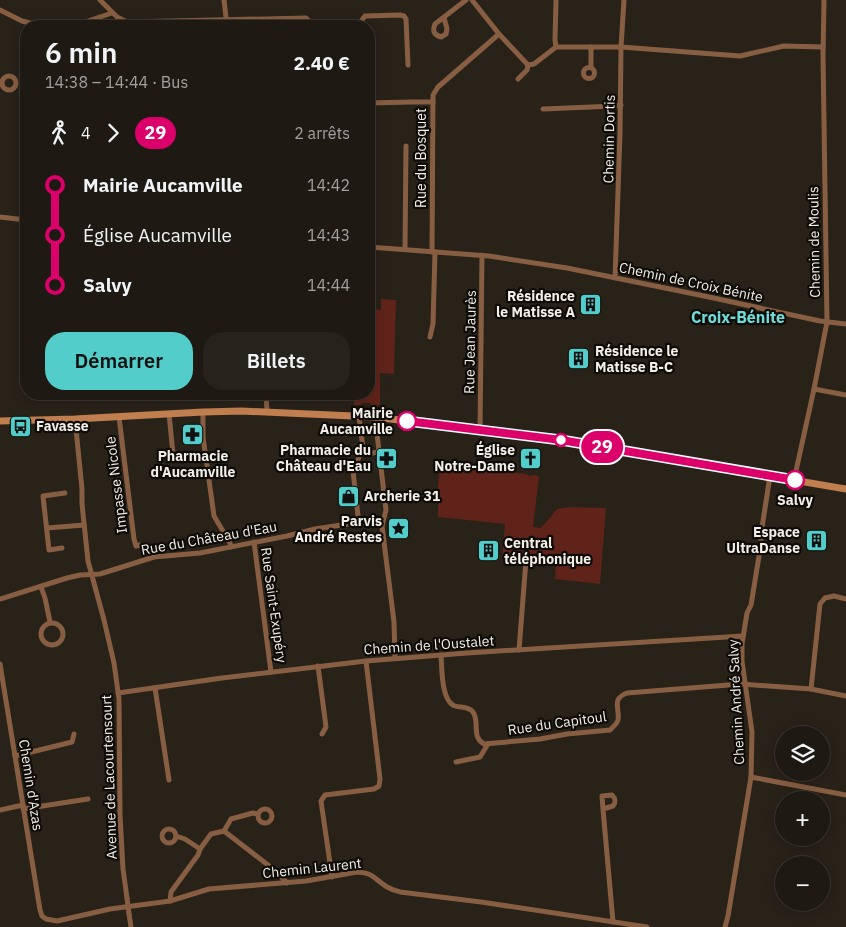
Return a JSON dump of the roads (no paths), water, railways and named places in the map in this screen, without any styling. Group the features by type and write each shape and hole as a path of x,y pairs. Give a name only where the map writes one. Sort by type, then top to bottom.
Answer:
{"main road":[{"path":"0,421 203,412 267,412 375,417 561,440 846,489"}],"street":[{"path":"100,0 112,13 123,20"},
{"path":"224,0 227,20"},
{"path":"444,18 466,0"},
{"path":"472,0 499,34 528,65"},
{"path":"556,0 556,47"},
{"name":"Chemin Dortis","path":"615,278 621,105 621,46 624,0"},
{"name":"Chemin de Moulis","path":"794,480 827,322 824,0"},
{"path":"0,10 20,20"},
{"path":"92,20 112,13"},
{"path":"362,20 365,16 404,16 406,19 408,65"},
{"path":"274,20 306,18 308,20"},
{"name":"Rue du Bosquet","path":"430,337 433,324 434,252 433,95 438,87 499,34"},
{"path":"528,65 534,64 556,47 621,46 740,56 784,46 823,47"},
{"path":"591,47 591,68"},
{"path":"518,79 527,70 528,65"},
{"path":"375,103 433,102"},
{"path":"543,109 621,105"},
{"path":"405,249 406,146"},
{"path":"0,217 20,219"},
{"name":"Chemin de Croix Bénite","path":"375,247 482,256 531,263 709,296 827,322 846,324"},
{"name":"Rue Jean Jaurès","path":"480,430 482,256"},
{"path":"814,389 846,395"},
{"path":"266,400 267,412"},
{"path":"203,412 203,437 214,516 230,543 230,547"},
{"path":"169,414 174,454"},
{"name":"Impasse Nicole","path":"119,417 134,539 136,546 140,545"},
{"path":"359,417 363,448 353,471 358,516 361,522"},
{"path":"375,417 386,510 382,526 394,622 395,658"},
{"name":"Avenue de Lacourtensourt","path":"75,419 90,574 104,620 114,663 120,703 120,816 123,869 131,927"},
{"path":"362,453 379,452"},
{"name":"Chemin André Salvy","path":"725,927 750,777 752,732 742,661 743,636 747,613 751,604 770,476"},
{"path":"62,548 49,550 43,496 65,493"},
{"name":"Rue du Château d'Eau","path":"0,599 68,578 100,574 154,557 190,555 294,535 315,529 361,522 382,526"},
{"path":"47,528 84,525"},
{"name":"Rue Saint-Exupéry","path":"254,542 271,672"},
{"path":"518,650 526,560"},
{"path":"42,586 50,622"},
{"path":"811,689 820,604 825,598 834,596 846,599"},
{"path":"50,622 56,623 63,630 62,640 53,645 44,642 41,637 43,627 50,622"},
{"name":"Chemin de l'Oustalet","path":"118,693 318,666 395,658 743,636"},
{"path":"441,656 447,700 452,705 466,708 473,712 477,738 480,742 488,744 480,757 456,762"},
{"path":"332,877 321,802 325,795 374,789 379,786 380,779 366,661"},
{"name":"Chemin d'Azas","path":"0,664 40,910"},
{"path":"318,666 326,727 322,734"},
{"path":"746,684 811,689 846,696"},
{"name":"Rue du Capitoul","path":"488,744 610,730 618,721 617,701 622,694 627,692 746,684"},
{"path":"155,688 169,780"},
{"path":"15,756 72,742 74,734"},
{"path":"750,777 846,795"},
{"path":"0,810 88,799"},
{"path":"603,809 612,922"},
{"path":"224,832 232,819 253,813 258,814"},
{"path":"170,901 171,892 211,834 224,832 277,872 287,883"},
{"path":"176,836 185,839 200,849"},
{"name":"Chemin Laurent","path":"40,910 42,916 46,919 57,921 110,909 170,901 209,889 287,883 366,872 372,874 390,889 400,892 482,902 647,927"}],"place":[{"name":"Résidence le Matisse A","path":"591,304"},
{"name":"Résidence le Matisse B-C","path":"579,359"},
{"name":"Mairie Aucamville","path":"407,421"},
{"name":"Favasse","path":"20,426"},
{"name":"Pharmacie d'Aucamville","path":"193,434"},
{"name":"Pharmacie du Château d'Eau","path":"387,458"},
{"name":"Église Notre-Dame","path":"531,458"},
{"name":"Salvy","path":"795,480"},
{"name":"Archerie 31","path":"348,496"},
{"name":"Parvis André Restes","path":"398,529"},
{"name":"Espace UltraDanse","path":"816,540"},
{"name":"Central téléphonique","path":"488,551"}],"district":[{"name":"Croix-Bénite","path":"738,317"}]}
